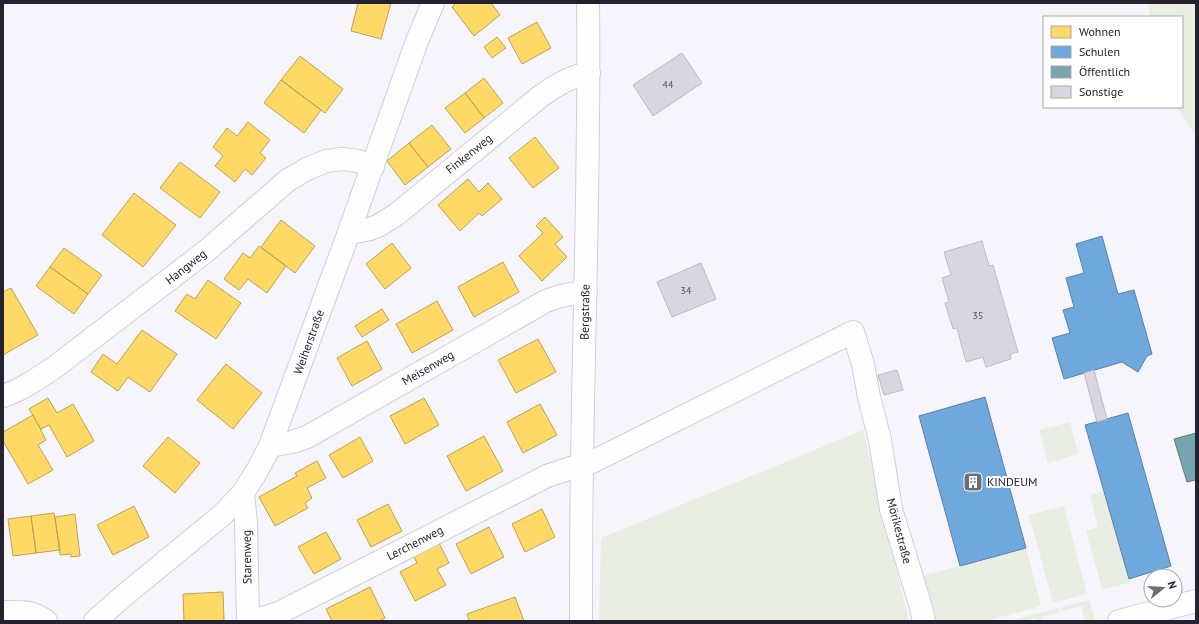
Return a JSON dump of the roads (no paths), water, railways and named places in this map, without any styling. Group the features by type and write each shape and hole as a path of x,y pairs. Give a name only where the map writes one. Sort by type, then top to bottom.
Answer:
{"street":[{"name":"Weiherstraße","path":"95,621 221,516 243,493 257,471 270,446 373,167 417,41 433,3"},
{"name":"Bergstraße","path":"581,621 582,467 589,73 588,3"},
{"name":"Finkenweg","path":"349,232 370,230 383,224 554,87 578,74 589,73"},
{"name":"Hangweg","path":"3,396 34,381 61,362 205,252 294,176 326,161 342,159 358,161 373,167"},
{"name":"Meisenweg","path":"270,446 292,442 307,437 546,301 574,293 586,292"},
{"name":"Mörikestraße","path":"582,467 853,332 863,364 869,397 880,440 891,509 924,621"},
{"name":"Lerchenweg","path":"248,620 263,618 279,613 547,476 565,469 582,467"},
{"name":"Starenweg","path":"243,493 246,523 248,620"},
{"path":"1119,621 1196,601"},
{"path":"3,612 25,611 36,614 46,621"}],"place":[{"name":"KINDEUM","path":"973,482"}]}
